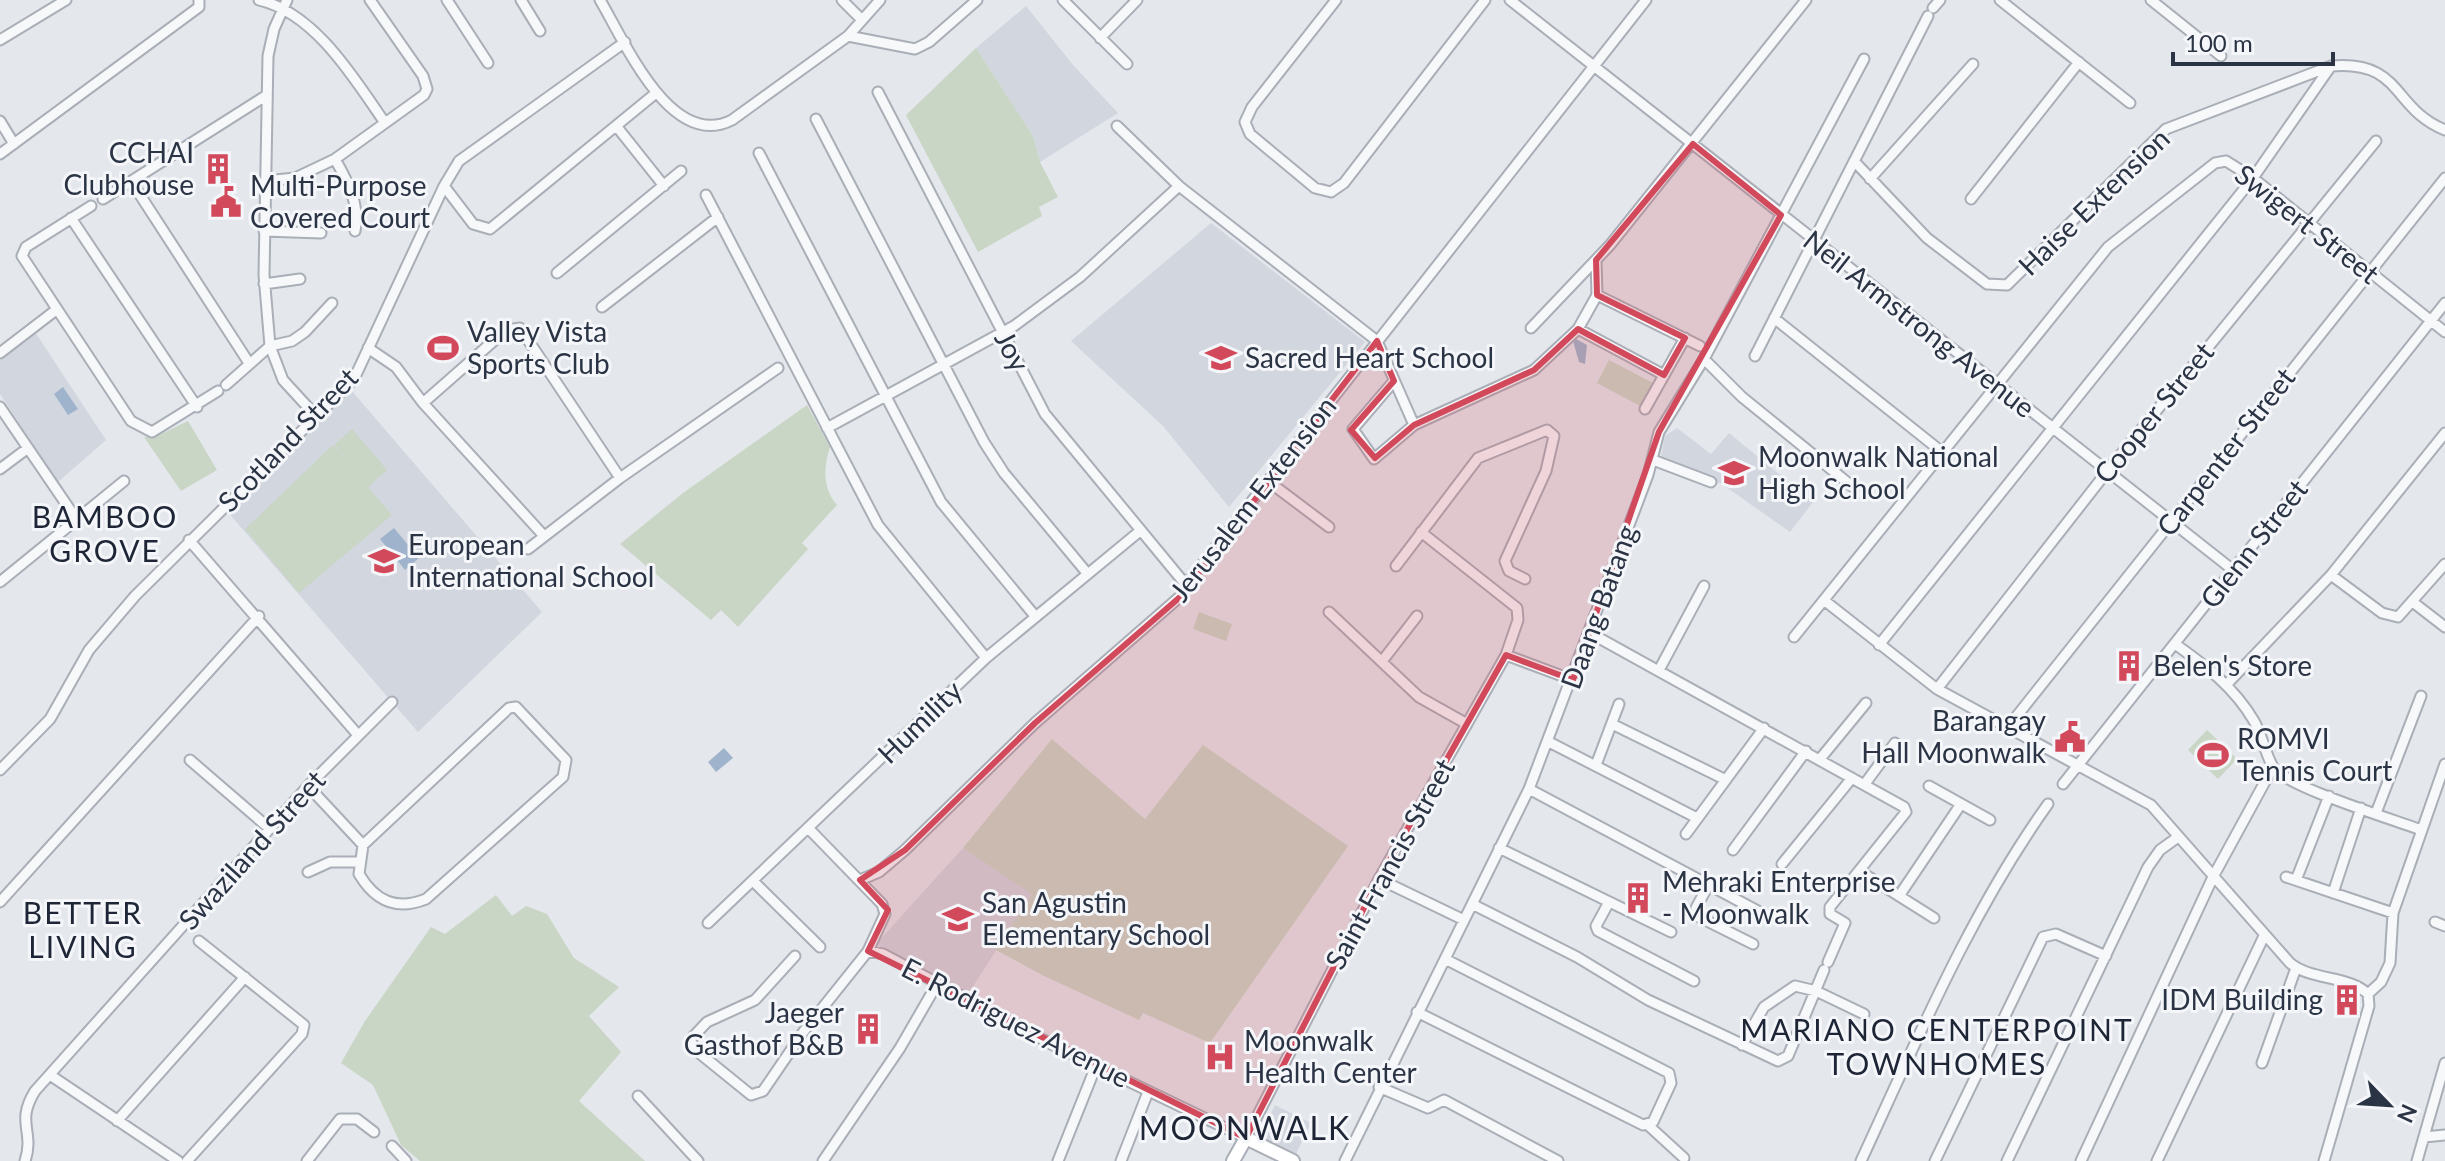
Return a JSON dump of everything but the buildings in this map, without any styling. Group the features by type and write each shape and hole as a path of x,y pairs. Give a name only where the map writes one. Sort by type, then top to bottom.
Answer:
{"main road":[{"path":"1233,1161 1246,1138"},
{"name":"E. Rodriguez Avenue","path":"1246,1138 1293,1161"}],"street":[{"path":"0,40 66,0"},
{"path":"0,154 199,7 199,0"},
{"path":"287,0 281,10 268,56 264,284 270,346 283,380 316,416"},
{"path":"265,181 295,178 335,159 419,100 427,89 423,76 370,0"},
{"path":"521,0 540,31"},
{"path":"600,0 656,93 690,122 704,127 720,126 848,36 880,0"},
{"path":"842,0 862,20"},
{"path":"848,36 915,49 929,42 977,0"},
{"path":"1063,0 1127,64"},
{"path":"1100,38 1137,0"},
{"path":"1336,0 1252,107 1245,122 1250,134 1315,188 1331,192 1338,189 1485,0"},
{"name":"Neil Armstrong Avenue","path":"1510,0 2051,428 1879,645"},
{"name":"Jerusalem Extension","path":"860,880 879,872 905,850 1035,723 1180,597 1186,585 1646,0"},
{"path":"1531,328 1596,260 1693,144 1806,0"},
{"path":"2000,0 2130,103"},
{"path":"2151,0 2221,56"},
{"path":"259,1 281,10 336,51 385,123"},
{"path":"449,1 488,63"},
{"path":"1755,356 1934,8"},
{"name":"Scotland Street","path":"0,770 50,719 89,650 189,540 354,379 444,186 466,155 625,42"},
{"name":"Daang Batang","path":"1345,1161 1529,789 1573,680 1653,460 1659,432 1704,359 1864,59"},
{"path":"1971,199 2079,62"},
{"path":"1854,161 1870,179 1973,64"},
{"name":"Haise Extension","path":"1870,179 1927,238 1987,284 1998,288 2007,285 2166,129 2331,66 2357,64 2382,73 2424,118 2445,130"},
{"path":"2233,570 2051,428 2253,178 2331,66"},
{"name":"Joy","path":"878,92 1045,414 1186,585"},
{"path":"444,186 473,224 490,229 656,93"},
{"path":"103,199 267,95"},
{"path":"816,119 994,459 1087,573"},
{"path":"0,121 14,144"},
{"path":"1117,126 1179,186 1377,341 1414,425"},
{"path":"617,127 664,186"},
{"name":"Cooper Street","path":"1937,689 2107,472 2376,141"},
{"path":"759,153 941,502 1035,616"},
{"path":"335,159 352,191 356,209 355,231"},
{"name":"Swigert Street","path":"1794,637 2117,239 2215,163 2226,161 2253,178 2445,332"},
{"path":"557,273 681,171"},
{"name":"Carpenter Street","path":"2008,727 2445,178"},
{"path":"131,181 249,363"},
{"path":"827,428 1002,334 1080,277 1179,186"},
{"path":"706,195 878,525 986,658"},
{"path":"91,206 26,247 22,256 131,421 140,428 152,432 197,407 270,346 298,338 332,303"},
{"path":"602,307 718,217"},
{"path":"71,218 197,407"},
{"path":"264,231 321,233"},
{"path":"1394,381 1356,424 1353,432 1374,459 1414,425 1534,370 1578,329 1597,295 1596,260"},
{"path":"264,284 300,279"},
{"path":"1597,295 1700,346"},
{"name":"Glenn Street","path":"2063,784 2445,303"},
{"path":"0,353 56,310"},
{"path":"1774,318 1942,452"},
{"path":"423,403 506,330 520,328 620,478"},
{"path":"1578,329 1664,375"},
{"path":"1645,409 1685,338"},
{"path":"368,348 396,367 423,403 544,536"},
{"path":"1704,359 1742,397 1853,487"},
{"path":"528,549 620,478 778,368"},
{"path":"0,407 77,520"},
{"path":"1396,566 1478,458 1544,430 1551,431 1554,439 1546,471 1505,561 1509,571 1525,579"},
{"path":"2227,684 2331,575 2445,433"},
{"path":"0,469 28,448"},
{"path":"1653,460 1711,482"},
{"path":"0,582 124,481"},
{"path":"1268,481 1329,527"},
{"name":"Humility","path":"708,923 810,830 986,658 1140,531"},
{"name":"Saint Francis Street","path":"1246,1138 1379,879 1506,655 1519,611 1421,532"},
{"path":"189,540 259,616 358,735"},
{"path":"2331,575 2390,617 2398,617 2414,603 2445,564"},
{"path":"1659,670 1704,586"},
{"path":"1825,601 1937,689 2151,805 2264,936 2296,968 2360,988 2368,994 2369,1006 2324,1161"},
{"path":"2414,603 2445,627"},
{"path":"1329,612 1419,697 1467,724"},
{"path":"0,902 227,647 259,616"},
{"path":"1383,660 1417,616"},
{"path":"1472,904 1577,957 1648,1000 1742,1045 1784,1061 1845,923 1829,909 1906,812 1904,807 1806,751 1590,633"},
{"path":"2175,644 2227,684 2254,720 2273,767 2301,786 2421,830"},
{"path":"1506,655 1573,680"},
{"path":"2376,813 2421,696"},
{"name":"Swaziland Street","path":"27,1160 29,1147 24,1111 50,1075 308,786 392,702"},
{"path":"1820,759 1866,703"},
{"path":"1596,765 1619,704"},
{"path":"509,708 522,710 566,760 563,777 426,899 410,905 380,899 359,874 363,845 509,708"},
{"path":"1612,724 1724,779"},
{"path":"1686,834 1764,728"},
{"path":"1549,742 1697,818"},
{"path":"1864,785 1895,743"},
{"path":"1733,850 1806,751"},
{"path":"190,760 270,829"},
{"path":"2368,994 2381,982 2390,963 2393,913 2445,764"},
{"path":"2081,1161 2213,877 2273,767"},
{"path":"1782,864 1852,778"},
{"path":"308,786 363,845"},
{"path":"1929,786 1990,820"},
{"path":"1529,789 1769,917"},
{"path":"2329,796 2291,879 2393,913"},
{"path":"1899,896 1961,804"},
{"path":"1861,1161 1939,993 2014,856 2048,804"},
{"path":"2333,893 2361,808"},
{"path":"795,956 755,1000 715,1017 691,1039 693,1048 747,1093 756,1096 868,951 886,911 810,830"},
{"path":"2007,1161 2148,867 2160,850 2178,837"},
{"path":"1499,848 1671,932"},
{"path":"308,872 330,862 359,862"},
{"path":"1861,872 1934,918"},
{"path":"1379,879 1464,920"},
{"path":"754,882 820,947"},
{"path":"1709,884 1696,908 1697,916 1753,944"},
{"path":"1609,902 1596,926 1599,932 1694,981"},
{"path":"1935,1161 2043,937 2056,934 2106,956"},
{"path":"2157,1161 2264,936"},
{"path":"187,1161 304,1029 302,1022 199,941"},
{"name":"E. Rodriguez Avenue","path":"868,951 883,954 1096,1066 1246,1138"},
{"path":"1445,959 1671,1076 1649,1126"},
{"path":"2262,1063 2296,968"},
{"path":"117,1121 245,977"},
{"path":"823,1161 900,1048 937,984"},
{"path":"1742,1045 1764,1007 1788,989 1802,986 1864,1014"},
{"path":"1417,1012 1649,1126 1684,1158"},
{"path":"2417,1161 2445,1063"},
{"path":"1058,1161 1096,1066"},
{"path":"50,1075 178,1161"},
{"path":"1379,1087 1428,1108 1444,1100 1558,1161"},
{"path":"1121,1161 1148,1092"},
{"path":"638,1096 698,1161"},
{"path":"307,1161 340,1119 357,1119 374,1132"},
{"path":"2424,1137 2445,1135"},
{"path":"392,1146 406,1161"}],"highlighted area":[{"path":"1693,144 1781,215 1659,432 1573,680 1506,655 1379,879 1246,1138 868,951 888,910 860,880 905,850 1035,723 1180,597 1377,341 1394,381 1351,430 1375,458 1414,425 1534,370 1578,329 1664,375 1685,338 1597,295 1596,260"}],"shaded area":[{"path":"1026,6 1073,65 1118,113 1040,162 1033,136 976,48"},
{"name":"Sacred Heart School","path":"1211,223 1365,342 1229,507 1163,426 1071,341"},
{"path":"35,332 106,440 58,482 0,394 0,360"},
{"name":"European International School","path":"351,390 542,612 418,732 226,510"},
{"name":"Moonwalk National High School","path":"1677,428 1711,454 1729,433 1813,502 1790,532 1722,484 1660,461 1665,436"},
{"name":"San Agustin Elementary School","path":"963,848 1033,894 966,997 876,944"},
{"name":"Moonwalk Health Center","path":"1214,1041 1236,1051 1227,1072 1205,1062"},
{"path":"1275,1105 1311,1123 1296,1154 1260,1137"}],"green space":[{"path":"976,48 1033,136 1040,162 1058,197 1039,207 1042,216 978,252 906,115"},
{"path":"1609,360 1653,383 1640,406 1597,383"},
{"path":"807,405 830,447 826,478 829,492 837,505 802,543 808,549 738,627 721,610 711,620 620,544 683,493"},
{"path":"188,421 217,470 181,491 144,437 155,437"},
{"path":"352,429 387,470 368,487 392,515 299,593 245,529 333,445 349,463 334,445"},
{"path":"1199,612 1232,624 1226,641 1193,629"},
{"name":"ROMVI Tennis Court","path":"2207,730 2237,759 2218,779 2188,750"},
{"path":"1052,739 1145,819 1203,745 1348,846 1210,1043 1143,1013 1139,1020 996,950 1032,894 963,848"},
{"path":"496,895 512,916 526,906 547,914 574,958 619,987 589,1016 621,1052 579,1101 645,1161 420,1161 401,1145 373,1085 341,1063 365,1021 431,927 445,934"}],"water":[{"path":"1576,339 1587,345 1585,364 1579,362 1573,341"},
{"path":"63,387 78,409 68,415 54,394"},
{"path":"394,528 419,558 405,570 380,539"},
{"path":"724,748 733,758 716,772 708,762"}],"place":[{"name":"CCHAI Clubhouse","path":"218,169"},
{"name":"Multi-Purpose Covered Court","path":"226,202"},
{"name":"Valley Vista Sports Club","path":"443,348"},
{"name":"Sacred Heart School","path":"1221,358"},
{"name":"Moonwalk National High School","path":"1734,473"},
{"name":"European International School","path":"384,561"},
{"name":"Belen's Store","path":"2129,666"},
{"name":"Barangay Hall Moonwalk","path":"2070,737"},
{"name":"ROMVI Tennis Court","path":"2213,755"},
{"name":"Mehraki Enterprise - Moonwalk","path":"1638,898"},
{"name":"San Agustin Elementary School","path":"958,919"},
{"name":"IDM Building","path":"2347,1000"},
{"name":"Jaeger Gasthof B&B","path":"868,1029"},
{"name":"Moonwalk Health Center","path":"1220,1057"}],"district":[{"name":"BAMBOO GROVE","path":"105,535"},
{"name":"BETTER LIVING","path":"83,931"},
{"name":"MARIANO CENTERPOINT TOWNHOMES","path":"1937,1048"},
{"name":"MOONWALK","path":"1245,1129"}]}
